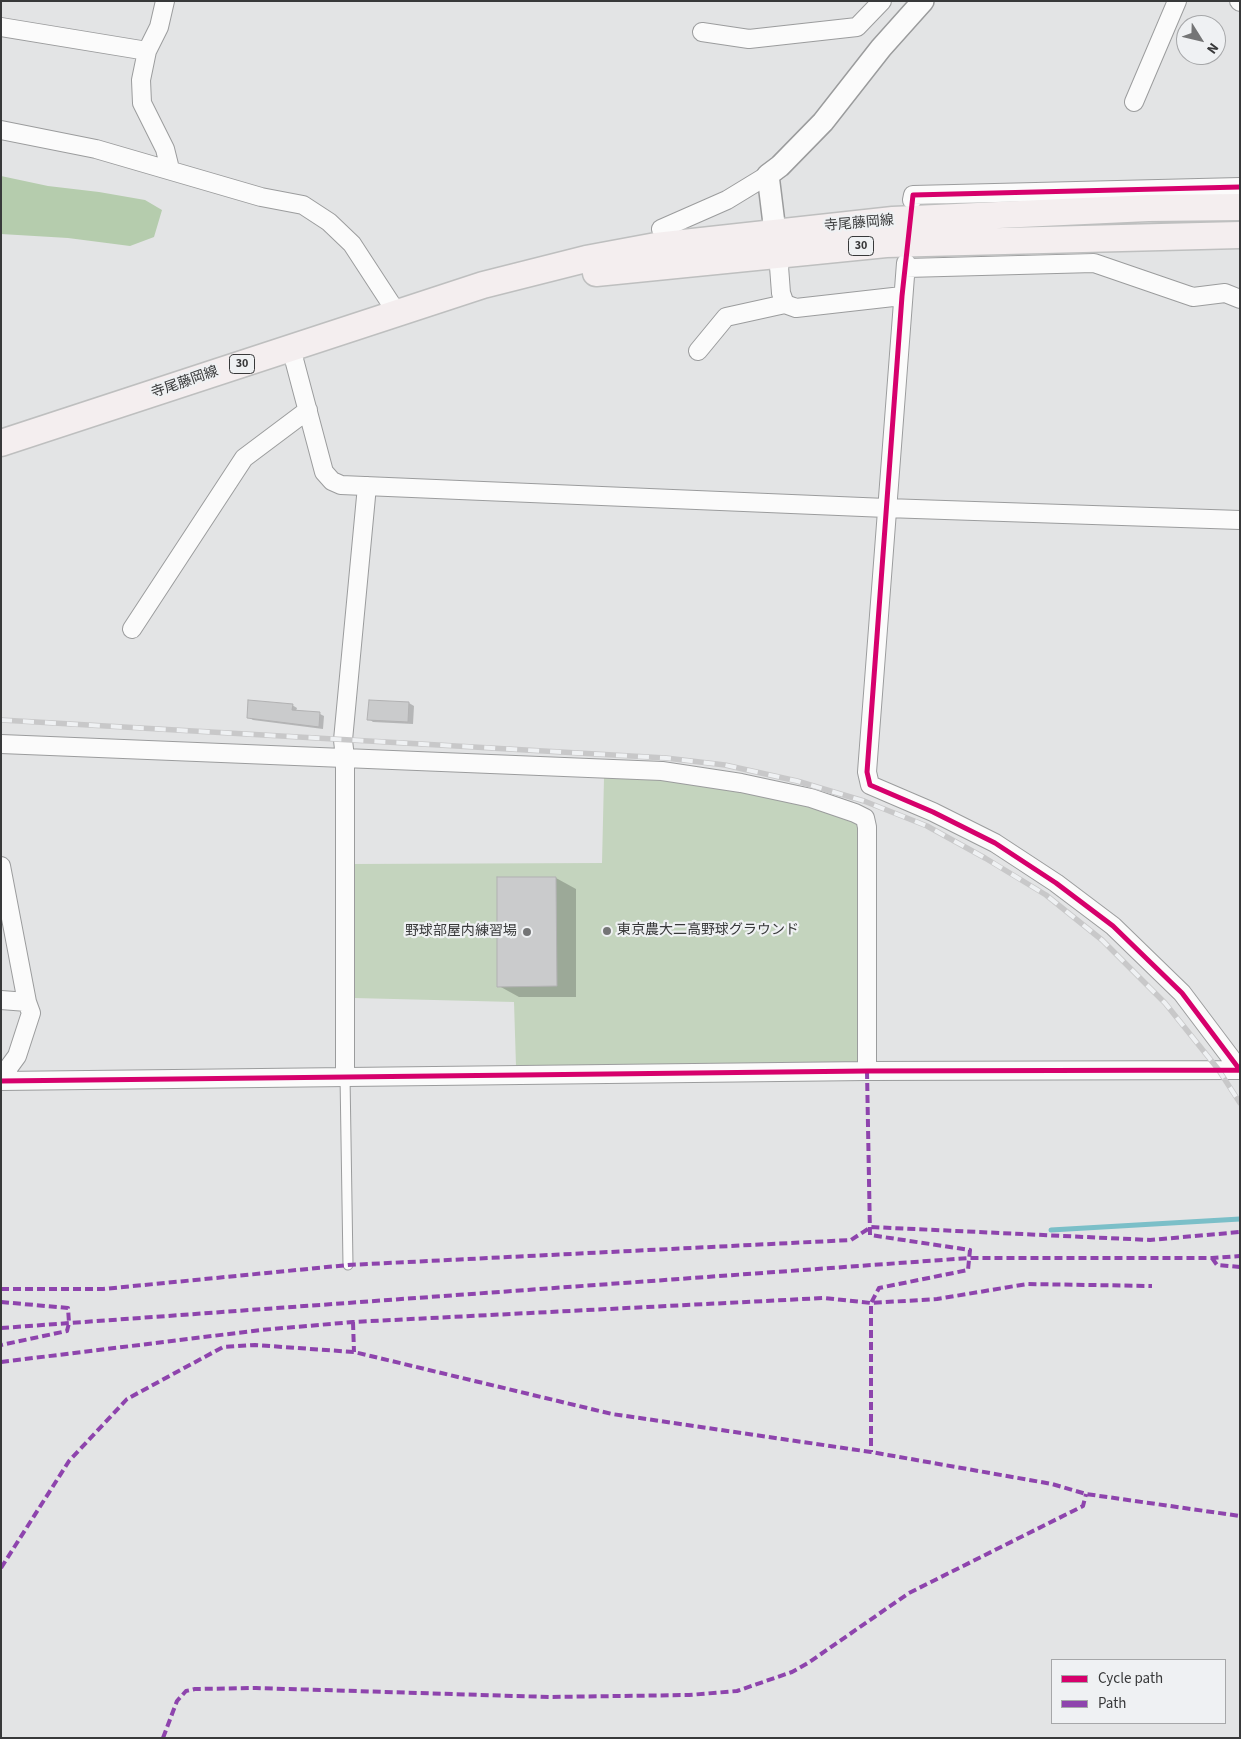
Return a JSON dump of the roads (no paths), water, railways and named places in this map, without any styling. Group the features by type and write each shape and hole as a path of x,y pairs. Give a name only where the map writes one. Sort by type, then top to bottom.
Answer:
{"main road":[{"name":"寺尾藤岡線","path":"777,243 893,220 1148,208 1240,207"},
{"name":"寺尾藤岡線","path":"1,443 483,285 629,251 777,243 886,244 1240,235"}],"street":[{"path":"165,1 159,26 147,51 141,80 142,103 165,149 170,169"},
{"path":"702,32 749,39 857,27 882,1"},
{"path":"661,229 727,200 780,166 823,122 881,48 923,1"},
{"path":"1134,102 1177,1"},
{"path":"1,26 147,51"},
{"path":"1,130 96,149 261,197 303,206 329,222 352,244 397,312"},
{"path":"768,175 781,293 785,304"},
{"path":"912,200 913,194 1240,187"},
{"path":"1,1080 867,1071 1240,1070 1182,993 1113,926 1056,882 995,843 933,812 870,785 867,772 902,296 906,266 1094,263 1193,297 1225,292 1240,299"},
{"path":"698,351 726,317 785,304 796,308 902,296"},
{"path":"291,348 324,472 332,481 341,485 886,508 1240,520"},
{"path":"132,629 244,458 308,410"},
{"path":"345,1076 345,758 343,740 367,486"},
{"path":"1,744 662,771 741,783 811,798 866,818 867,1071"},
{"path":"1,866 27,1002 31,1013 17,1056 1,1080"},
{"path":"1,1000 27,1002"}],"lane":[{"path":"345,1076 348,1265"}],"waterway":[{"path":"1051,1230 1240,1219"}],"railway":[{"path":"1,720 666,758 725,765 797,781 864,801 927,826 1046,895 1102,940 1165,1003 1218,1069 1240,1103"}],"place":[{"name":"東京農大二高野球グラウンド","path":"607,931"},
{"name":"野球部屋内練習場","path":"527,932"}]}
